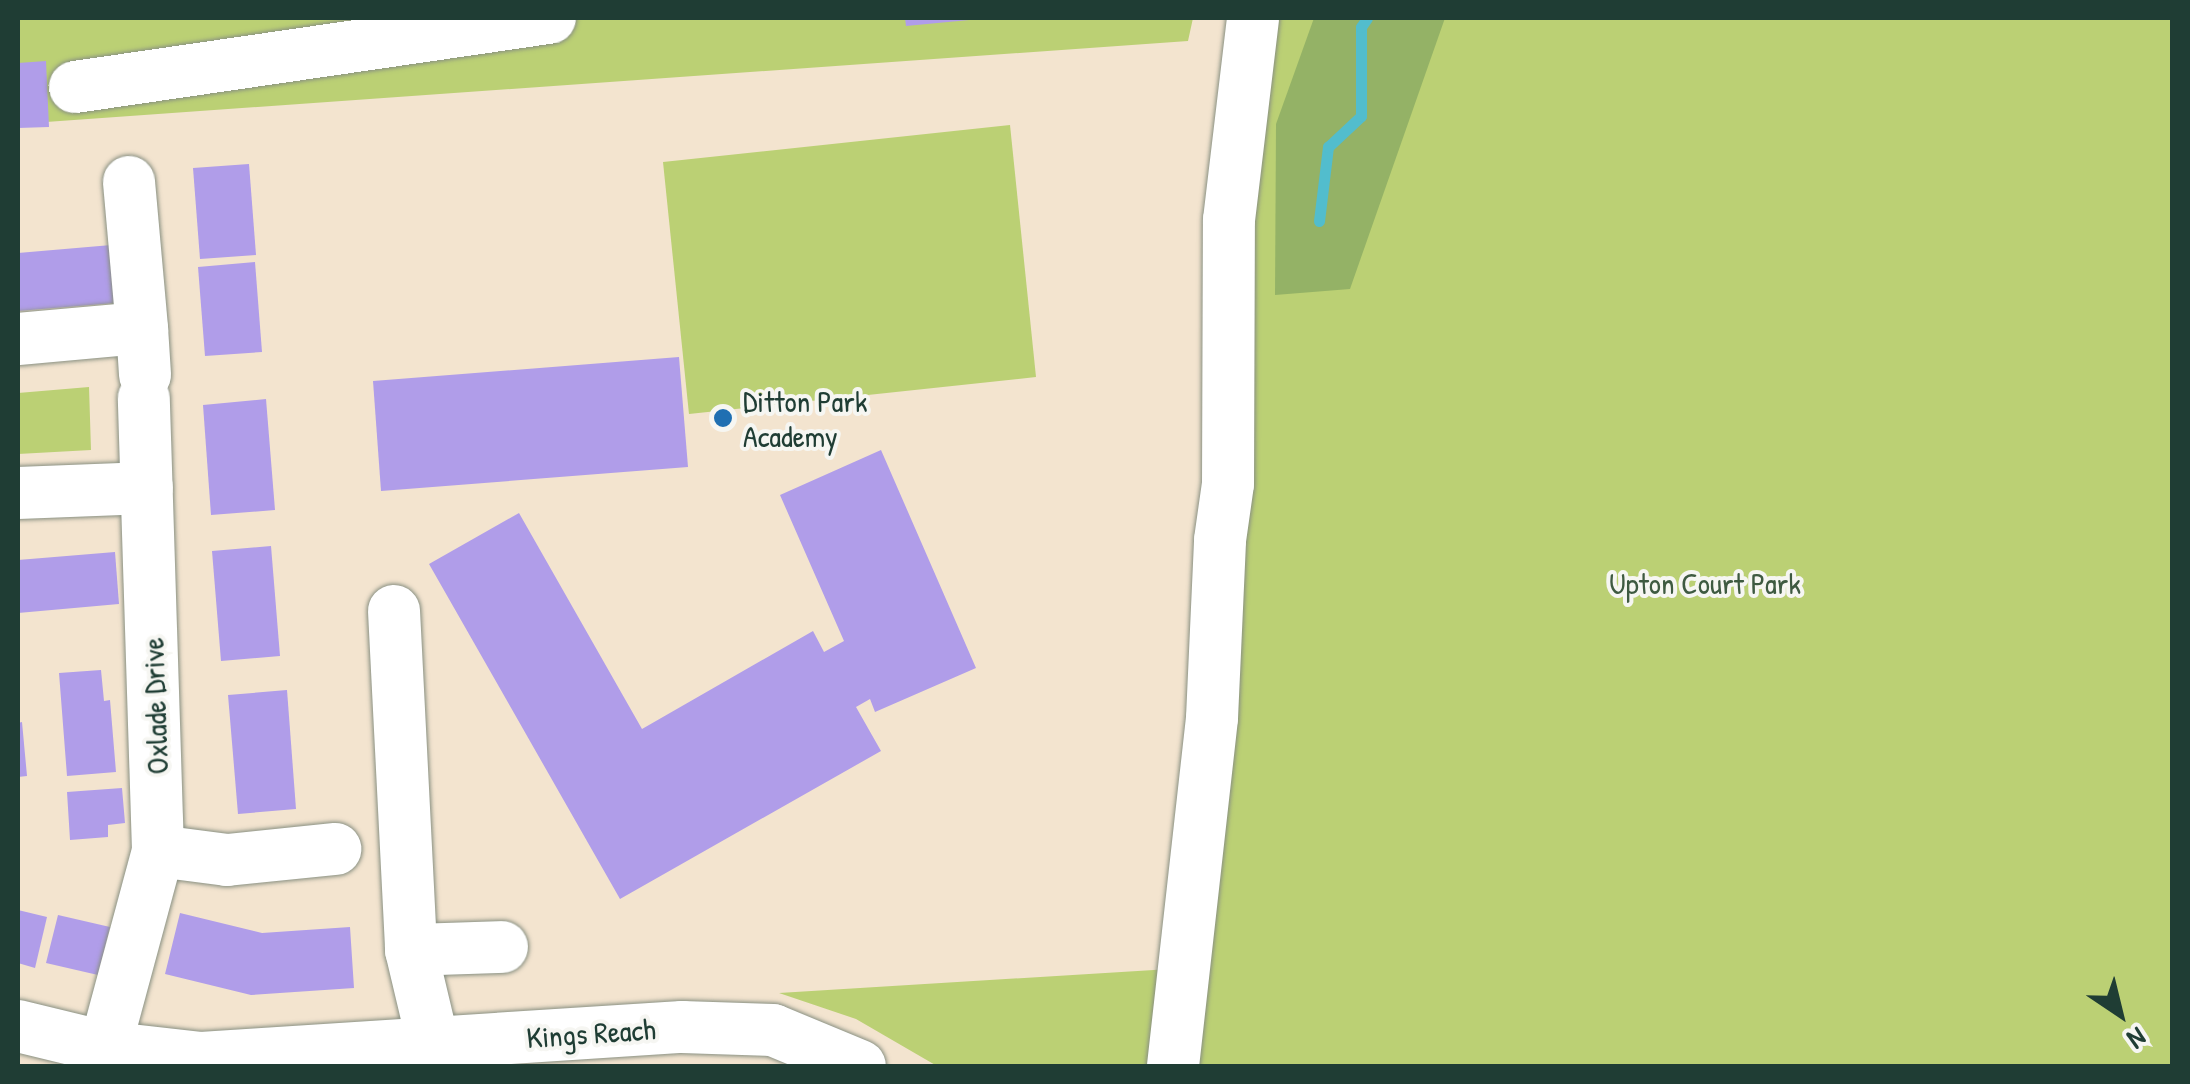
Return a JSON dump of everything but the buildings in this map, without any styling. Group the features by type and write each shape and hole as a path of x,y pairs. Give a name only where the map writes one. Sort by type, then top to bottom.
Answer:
{"street":[{"path":"76,87 550,18"},
{"path":"1173,1066 1212,718 1220,540 1228,484 1228,220 1253,18"},
{"name":"Oxlade Drive","path":"102,1057 158,851 144,367 130,182"},
{"path":"18,339 144,367"},
{"path":"18,493 147,488"},
{"path":"394,610 411,950 462,1050"},
{"path":"158,851 227,860 335,849"},
{"path":"411,950 502,946"},
{"name":"Kings Reach","path":"18,1026 102,1057 200,1058 462,1050 682,1027 774,1030 852,1059 860,1066"}],"green space":[{"path":"18,18 1193,18 1188,41 18,124"},
{"name":"Upton Court Park","path":"1278,18 2172,18 2172,1066 1189,1066 1253,212"},
{"path":"1314,18 1445,18 1350,289 1275,295 1276,124"},
{"path":"1010,125 1036,377 689,414 663,162"},
{"path":"89,387 91,450 18,454 18,393"},
{"path":"1170,969 1155,1066 937,1066 856,1019 779,993"}],"waterway":[{"path":"1319,221 1328,147 1361,116 1361,27 1367,18"}],"place":[{"name":"Ditton Park Academy","path":"723,418"}]}
